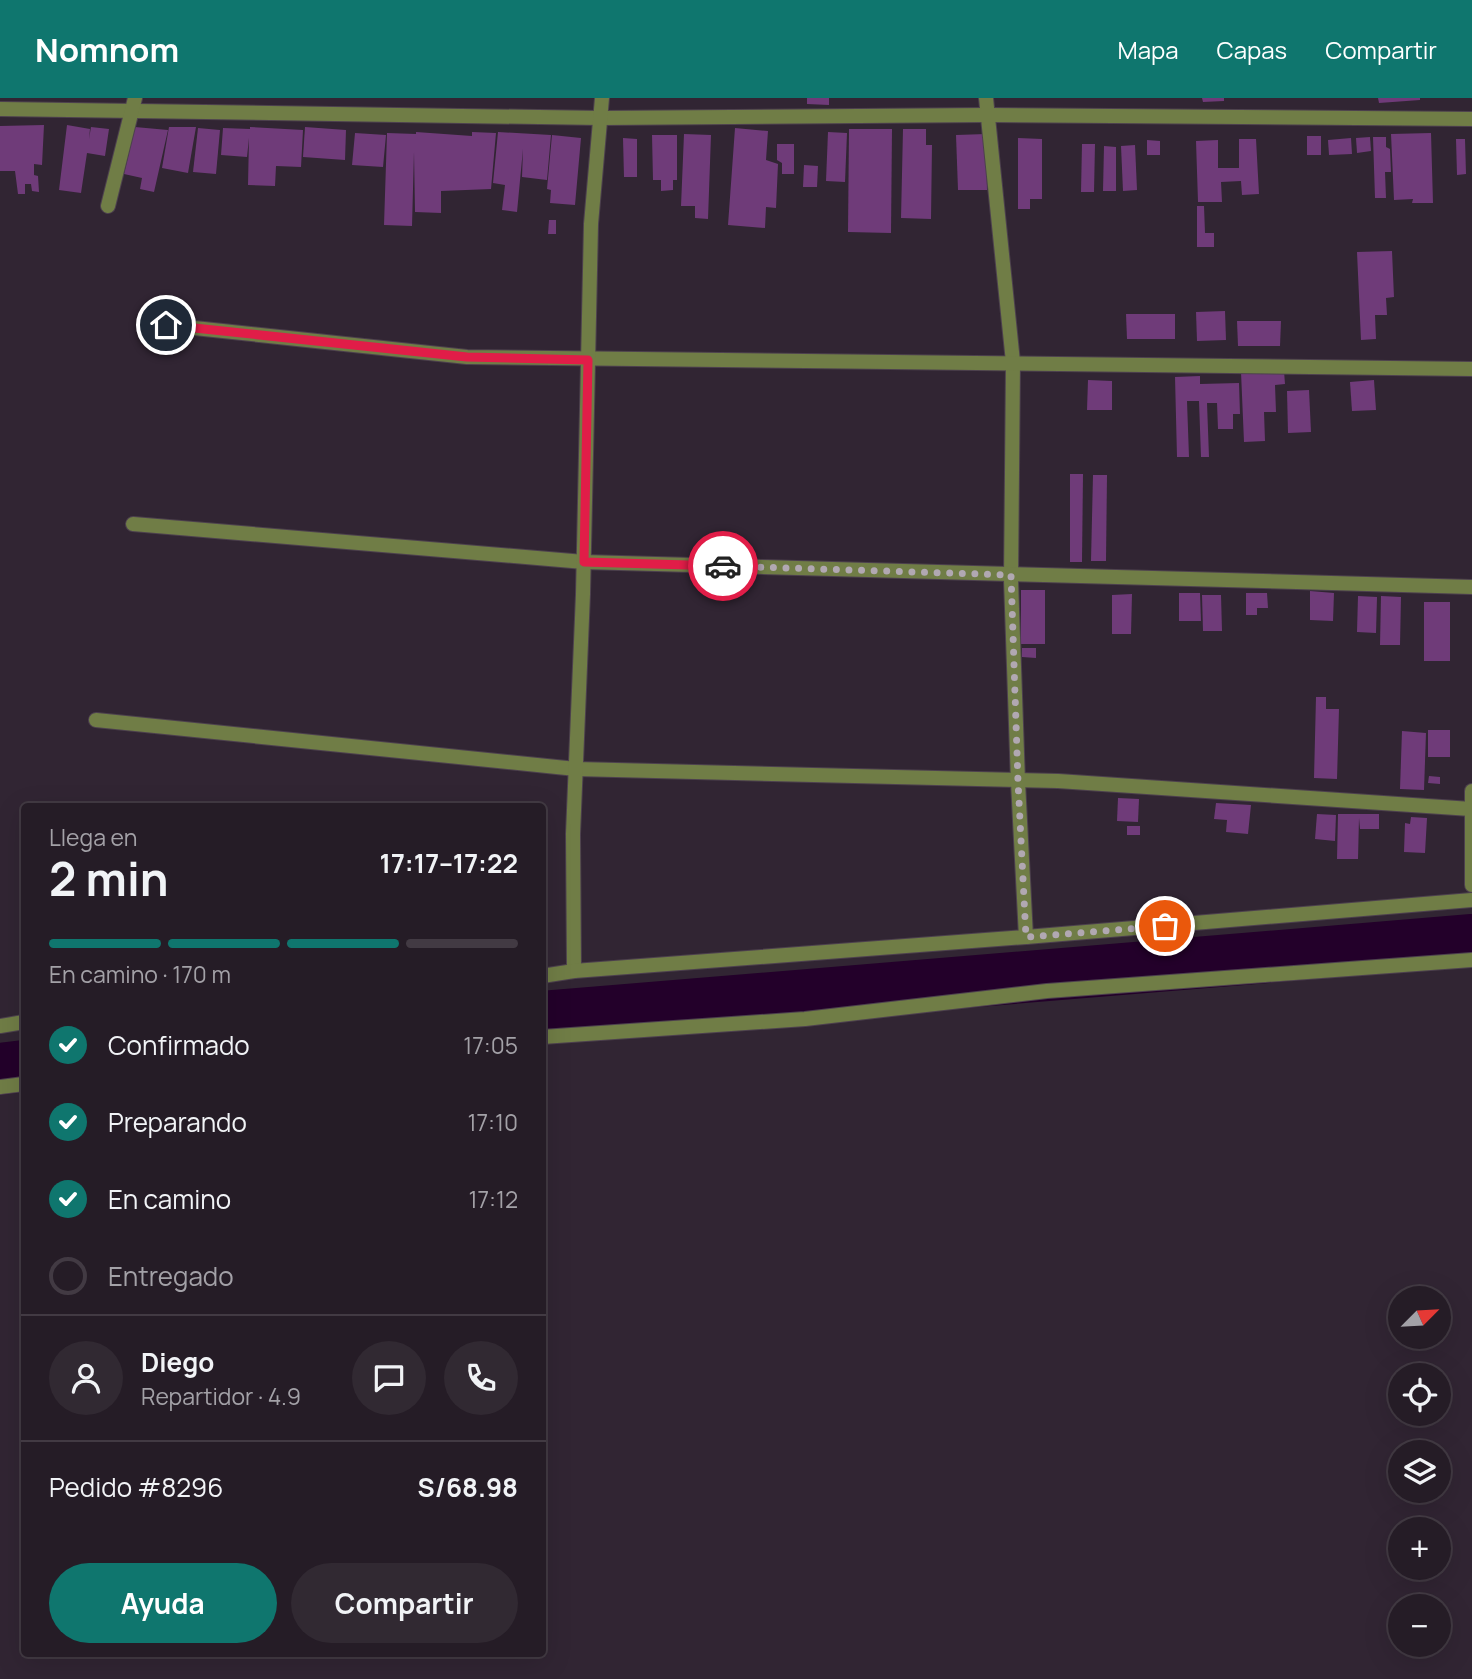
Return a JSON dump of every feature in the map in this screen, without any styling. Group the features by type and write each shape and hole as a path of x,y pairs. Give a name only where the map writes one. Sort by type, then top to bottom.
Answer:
{"street":[{"path":"574,971 573,834 584,562 591,224 602,98"},
{"path":"986,98 1013,362 1011,575 1026,937"},
{"path":"108,206 133,104"},
{"path":"0,109 133,104 601,118 987,116 1472,119"},
{"path":"166,325 467,357 1472,369"},
{"path":"134,524 584,562 1472,587"},
{"path":"96,720 576,769 1058,781 1471,809"},
{"path":"1472,791 1472,885"},
{"path":"546,975 1472,900"},
{"path":"546,1037 805,1019 1047,991 1472,960"},
{"path":"0,1026 21,1022"},
{"path":"0,1087 21,1084"}],"building":[{"path":"807,98 829,98 829,105 807,104"},
{"path":"1202,98 1224,98 1224,101 1203,102"},
{"path":"1378,98 1420,98 1420,100 1379,103"},
{"path":"44,125 42,165 34,164 39,192 32,191 31,184 25,184 25,194 18,194 15,171 0,171 0,126"},
{"path":"67,125 90,129 89,139 91,127 109,129 105,156 87,153 81,193 59,190"},
{"path":"135,127 168,130 154,192 140,189 142,178 124,174"},
{"path":"169,127 196,127 188,173 162,168"},
{"path":"305,127 346,130 345,160 303,157"},
{"path":"198,128 220,130 216,174 193,172"},
{"path":"223,128 303,130 301,167 276,166 275,186 248,185 249,138 247,157 221,155"},
{"path":"735,128 768,131 766,160 778,164 776,208 766,207 765,228 728,225"},
{"path":"849,129 892,129 891,233 848,232"},
{"path":"903,129 926,129 926,145 932,145 931,219 901,218"},
{"path":"472,132 496,133 491,189 441,191 441,213 415,212 414,152 412,226 384,225 387,133 472,136"},
{"path":"498,132 551,135 547,180 522,177 523,149 517,212 502,210 505,185 493,183"},
{"path":"828,132 847,133 845,182 826,181"},
{"path":"355,133 386,135 383,167 352,165"},
{"path":"1431,133 1433,203 1412,203 1413,199 1394,200 1391,134"},
{"path":"684,134 711,135 708,219 695,218 695,206 681,206"},
{"path":"986,134 987,190 958,190 956,135"},
{"path":"552,135 581,138 575,205 550,203 551,190 547,189"},
{"path":"652,135 677,135 677,180 673,180 673,190 661,191 661,180 653,180"},
{"path":"1307,136 1321,136 1321,155 1307,155"},
{"path":"1370,137 1371,151 1357,153 1356,138"},
{"path":"1373,137 1386,137 1386,147 1390,149 1391,172 1385,172 1386,198 1375,198"},
{"path":"623,138 637,139 637,177 624,177"},
{"path":"1018,138 1042,139 1042,199 1030,199 1030,209 1018,209"},
{"path":"1351,138 1352,154 1329,155 1328,140"},
{"path":"1239,139 1256,139 1259,194 1242,195 1241,181 1221,182 1222,202 1198,202 1196,141 1218,140 1218,168 1239,168"},
{"path":"1456,139 1465,139 1466,174 1457,175"},
{"path":"1147,140 1160,141 1160,155 1147,155"},
{"path":"777,144 794,144 794,174 782,174 782,163 777,160"},
{"path":"1082,144 1095,144 1094,192 1081,192"},
{"path":"1135,145 1137,190 1123,191 1121,146"},
{"path":"1104,146 1116,147 1116,191 1103,191"},
{"path":"804,165 818,166 817,187 803,187"},
{"path":"1197,206 1204,206 1205,233 1214,233 1214,247 1197,247"},
{"path":"549,220 556,220 556,234 548,234"},
{"path":"1392,251 1394,297 1386,298 1387,315 1375,315 1376,339 1361,340 1357,252"},
{"path":"1225,311 1226,340 1197,341 1196,312"},
{"path":"1126,314 1175,314 1175,339 1127,339"},
{"path":"1237,321 1281,321 1280,346 1238,346"},
{"path":"1284,371 1285,384 1275,385 1276,412 1264,412 1265,441 1244,442 1241,372"},
{"path":"1200,376 1200,384 1239,383 1240,414 1233,414 1233,429 1218,429 1217,403 1207,403 1209,457 1201,457 1199,401 1187,401 1189,457 1177,457 1175,377"},
{"path":"1088,380 1112,381 1112,410 1087,410"},
{"path":"1374,380 1376,410 1352,411 1350,382"},
{"path":"1309,390 1311,432 1288,433 1287,391"},
{"path":"1070,474 1083,474 1082,562 1070,562"},
{"path":"1093,475 1107,475 1106,561 1091,561"},
{"path":"1021,590 1045,590 1045,644 1021,644"},
{"path":"1310,591 1334,593 1333,621 1310,620"},
{"path":"1179,593 1200,593 1201,621 1179,621"},
{"path":"1246,593 1267,593 1268,608 1257,608 1257,615 1246,615"},
{"path":"1132,594 1131,634 1112,634 1112,595"},
{"path":"1202,595 1221,595 1222,631 1203,631"},
{"path":"1358,596 1377,597 1376,633 1357,632"},
{"path":"1381,596 1401,597 1400,645 1380,645"},
{"path":"1424,602 1450,602 1450,661 1424,661"},
{"path":"1022,648 1036,648 1036,658 1022,657"},
{"path":"1316,697 1326,697 1326,709 1339,709 1337,779 1314,778"},
{"path":"1428,730 1450,730 1450,757 1428,757"},
{"path":"1402,731 1426,733 1424,790 1400,789"},
{"path":"1429,776 1440,777 1440,784 1428,783"},
{"path":"1118,798 1139,799 1138,822 1117,821"},
{"path":"1216,803 1251,805 1248,834 1226,832 1227,820 1214,819"},
{"path":"1317,814 1336,815 1335,841 1315,839"},
{"path":"1338,814 1379,814 1379,829 1360,829 1359,818 1358,859 1337,859"},
{"path":"1411,817 1427,818 1425,853 1404,852 1405,823 1410,824"},
{"path":"1127,826 1140,826 1140,835 1127,835"}],"waterway":[{"path":"546,1017 1472,940"},
{"path":"0,1069 21,1066"}],"way so far":[{"path":"723,566 1011,575 1026,937 1165,926"}],"route":[{"path":"166,325 467,357 588,360 584,562 723,566"}]}
